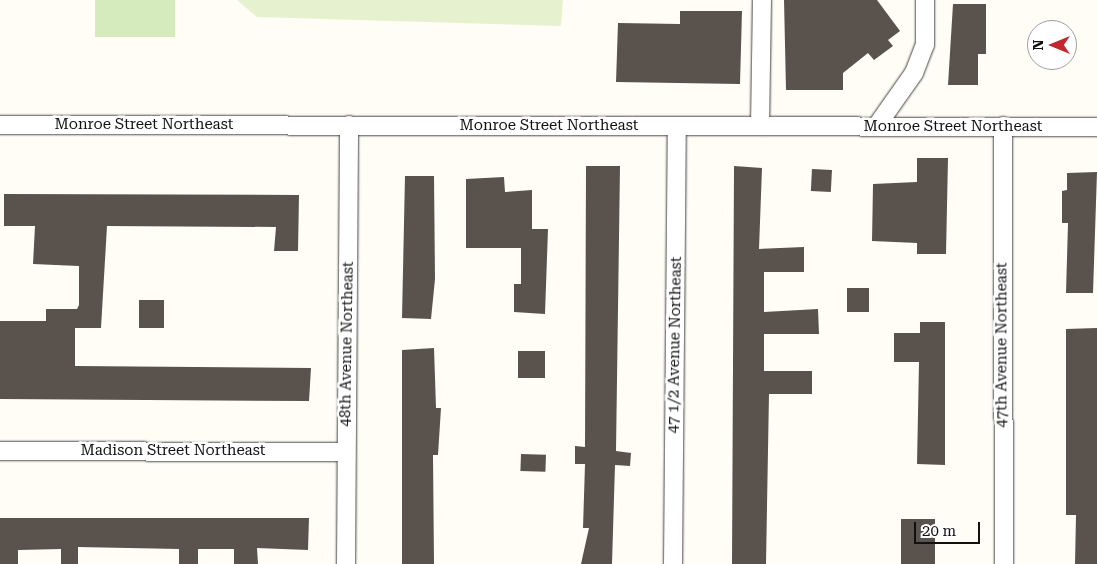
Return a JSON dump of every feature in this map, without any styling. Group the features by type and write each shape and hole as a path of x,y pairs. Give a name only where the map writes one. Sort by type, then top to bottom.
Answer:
{"street":[{"path":"760,126 762,0"},
{"path":"876,127 914,72 925,45 925,0"},
{"name":"Monroe Street Northeast","path":"0,125 1097,127"},
{"name":"48th Avenue Northeast","path":"346,564 349,125"},
{"name":"47 1/2 Avenue Northeast","path":"673,564 677,126"},
{"name":"47th Avenue Northeast","path":"1003,126 1004,564"},
{"name":"Madison Street Northeast","path":"0,451 346,452"}],"green space":[{"path":"95,0 175,0 175,37 95,37"},
{"path":"237,0 563,0 561,26 257,17"}],"building":[{"path":"784,0 877,0 900,31 888,40 893,46 874,60 868,53 843,73 843,90 786,90"},
{"path":"953,4 986,4 986,54 978,54 978,85 948,85"},
{"path":"680,11 742,11 740,84 616,82 618,23 680,24"},
{"path":"917,158 948,158 946,254 917,254 917,243 872,241 873,184 917,182"},
{"path":"586,166 620,166 616,451 631,453 630,466 615,465 612,564 581,564 589,528 583,528 585,464 575,464 575,446 585,447"},
{"path":"734,166 762,168 759,249 804,247 804,272 764,272 764,312 818,309 819,334 764,334 764,371 812,371 812,394 769,394 766,564 732,564"},
{"path":"812,169 832,170 831,192 811,191"},
{"path":"1097,172 1093,293 1066,293 1068,223 1062,223 1062,191 1067,190 1067,173"},
{"path":"405,176 434,176 435,279 431,319 402,318"},
{"path":"504,177 505,192 532,190 532,229 548,229 545,314 514,312 514,284 521,284 521,248 466,248 466,179"},
{"path":"4,194 299,195 298,251 274,251 276,227 107,226 101,328 75,328 75,366 311,368 309,401 0,399 0,321 46,321 46,309 77,309 79,305 79,266 33,264 35,226 4,226"},
{"path":"847,288 869,288 869,312 847,312"},
{"path":"139,300 164,300 164,328 139,328"},
{"path":"920,322 945,322 945,465 917,464 919,362 894,362 894,333 920,333"},
{"path":"1097,328 1097,564 1075,564 1076,515 1066,515 1066,329"},
{"path":"434,348 436,408 441,408 438,455 433,455 434,564 402,564 402,350"},
{"path":"518,351 545,351 545,378 518,378"},
{"path":"521,454 546,455 545,472 520,471"},
{"path":"0,518 309,518 308,550 257,548 258,564 234,564 234,549 198,549 198,564 179,564 179,549 78,547 78,564 61,564 61,549 18,550 18,564 0,564"},
{"path":"901,519 935,519 935,564 901,564"}]}
